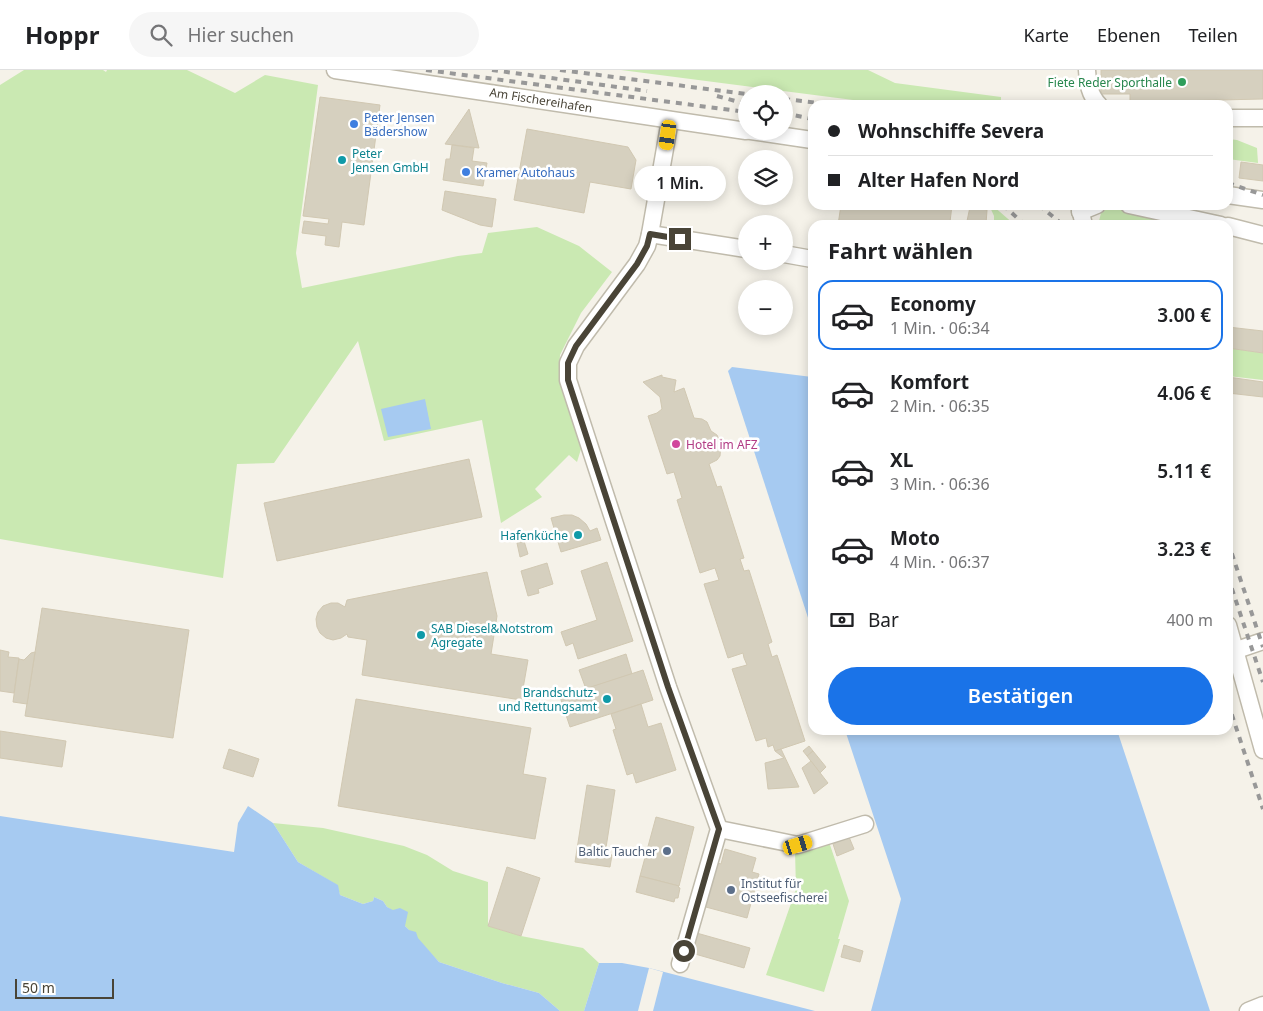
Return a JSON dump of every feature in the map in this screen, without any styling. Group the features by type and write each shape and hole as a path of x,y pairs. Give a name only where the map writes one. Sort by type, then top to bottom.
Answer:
{"street":[{"name":"Am Fischereihafen","path":"335,70 738,130"},
{"path":"1087,70 1089,88 1095,100"},
{"path":"1233,118 1263,118"},
{"path":"670,120 647,246 637,264 576,346 568,363 568,380 668,687 719,829 680,964"},
{"path":"793,137 808,139"},
{"path":"1233,196 1263,200"},
{"path":"1152,210 1198,220"},
{"path":"1233,227 1263,235"},
{"path":"650,234 738,248"},
{"path":"793,256 808,258"},
{"path":"1233,651 1263,642"},
{"path":"1233,654 1263,750"},
{"path":"719,829 798,845 865,824"},
{"path":"1248,1011 1263,1006"}],"green space":[{"path":"24,70 103,70 106,72 107,70 187,70 235,93 265,75 318,85 296,253 302,288 458,256 482,253 488,233 537,227 579,246 612,272 581,313 560,355 559,376 581,449 577,462 569,455 535,489 542,497 501,523 482,420 384,441 358,341 274,463 237,464 223,578 0,539 0,85"},
{"path":"621,70 868,70 895,83 1001,97 1001,100 853,100 793,92 793,85 738,85"},
{"path":"1233,140 1257,148 1258,163 1233,160"},
{"path":"991,210 998,210 1009,220 994,220"},
{"path":"1105,210 1140,210 1186,220 1099,220 1101,213"},
{"path":"1233,349 1263,353 1263,380 1233,377"},
{"path":"273,823 323,828 404,846 427,855 453,871 488,882 488,926 521,936 583,948 599,963 584,1011 560,1011 539,993 439,962 383,901 374,897 373,901 363,904 340,895 337,885 298,862"},
{"path":"828,839 849,901 824,992 766,975 796,889 795,851"}],"water":[{"path":"732,367 808,376 808,618 728,371"},
{"path":"425,399 431,429 388,437 381,409"},
{"path":"847,735 1119,735 1210,1011 871,1011 901,899"},
{"path":"248,806 273,823 298,862 338,885 340,895 363,904 373,901 374,897 383,901 387,907 393,910 400,908 408,912 405,926 409,930 416,932 418,938 439,962 539,993 560,1011 0,1011 0,816 234,852 238,823"},
{"path":"599,963 622,963 649,968 815,1011 584,1011"}],"pier":[{"path":"649,968 663,972 653,1011 638,1011"}],"building":[{"name":"Fiete Reder Sporthalle","path":"1101,70 1263,70 1263,99 1130,100 1130,94 1101,94"},
{"name":"Peter Jensen GmbH","path":"320,97 380,105 364,225 342,222 339,247 325,245 326,236 302,233 304,221 328,224 329,219 303,216"},
{"path":"469,109 479,148 445,144"},
{"path":"527,129 628,147 636,160 631,189 590,182 584,213 514,200"},
{"path":"452,145 474,148 472,161 487,163 483,186 443,180 446,159 450,159"},
{"path":"1241,162 1263,165 1263,181 1239,178"},
{"path":"445,191 496,199 492,227 480,225 442,210"},
{"path":"840,210 951,210 950,220 839,220"},
{"path":"969,210 987,210 986,220 967,220"},
{"path":"1233,328 1263,331 1263,353 1233,349"},
{"path":"662,375 662,377 676,380 674,392 684,388 694,418 707,422 721,444 720,456 709,464 717,487 721,486 744,558 740,559 744,571 749,570 772,642 768,644 772,657 777,655 805,741 775,751 773,745 768,747 766,738 756,741 732,669 747,665 743,653 728,658 704,584 719,580 715,568 700,573 677,500 682,498 674,472 667,474 648,416 662,409 660,397 643,382"},
{"path":"1233,378 1263,382 1263,397 1233,394"},
{"path":"469,459 482,517 277,561 264,503"},
{"name":"Hafenküche","path":"572,515 579,518 590,531 597,528 601,540 561,552 551,518"},
{"path":"524,541 528,554 520,557 517,543"},
{"path":"607,562 633,641 578,659 573,643 566,646 561,632 597,620 581,571"},
{"path":"547,563 553,584 538,589 539,593 528,596 521,571"},
{"name":"SAB Diesel&Notstrom Agregate","path":"487,572 497,616 491,654 528,660 521,700 362,675 367,640 348,637 347,634 333,640 326,638 317,627 316,619 318,612 323,606 331,603 338,603 345,607 347,600"},
{"path":"42,608 189,630 173,738 25,716"},
{"path":"0,650 9,652 8,657 19,658 14,693 0,691"},
{"path":"35,652 27,704 13,702 19,659 24,660 31,653"},
{"path":"626,654 632,674 586,689 579,670"},
{"name":"Brandschutz- und Rettungsamt","path":"643,670 653,700 570,727 560,697"},
{"path":"356,699 531,728 523,774 546,778 535,839 338,806"},
{"path":"641,704 648,727 661,723 676,770 636,783 633,773 627,775 613,730 616,729 611,714"},
{"path":"0,731 66,741 62,767 0,758"},
{"path":"809,746 813,751 807,756 803,751"},
{"path":"229,749 259,759 253,777 223,768"},
{"path":"781,749 799,787 768,789 765,763 784,758 775,751"},
{"path":"813,751 826,767 820,773 807,756"},
{"path":"811,761 828,783 814,794 802,768"},
{"path":"587,785 615,790 605,854 612,855 610,867 575,862"},
{"name":"Baltic Taucher","path":"656,817 694,827 679,886 640,876"},
{"path":"849,837 854,849 837,856 833,844"},
{"name":"Institut für Ostseefischerei","path":"725,849 756,858 752,872 759,874 747,918 702,906 715,862 721,864"},
{"path":"507,867 540,878 521,936 488,926"},
{"path":"640,876 679,886 678,898 675,898 674,902 636,892"},
{"path":"693,932 750,948 744,968 688,952"},
{"path":"844,945 863,951 860,962 841,957"}],"railway":[{"path":"426,70 738,111"},
{"path":"492,70 647,91"},
{"path":"560,70 738,93"},
{"path":"717,96 738,102"},
{"path":"793,100 808,102"},
{"path":"793,115 808,118"},
{"path":"1233,185 1263,195"},
{"path":"1008,210 1020,220"},
{"path":"1045,210 1057,220"},
{"path":"1233,557 1263,647"},
{"path":"1233,592 1263,682"},
{"path":"1233,718 1263,809"}],"place":[{"name":"Fiete Reder Sporthalle","path":"1182,82"},
{"name":"Peter Jensen Bädershow","path":"354,124"},
{"name":"Peter Jensen GmbH","path":"342,160"},
{"name":"Kramer Autohaus","path":"466,172"},
{"name":"Hotel im AFZ","path":"676,444"},
{"name":"Hafenküche","path":"578,535"},
{"name":"SAB Diesel&Notstrom Agregate","path":"421,635"},
{"name":"Brandschutz- und Rettungsamt","path":"607,699"},
{"name":"Baltic Taucher","path":"667,851"},
{"name":"Institut für Ostseefischerei","path":"731,890"}],"route":[{"path":"680,239 650,234 647,246 637,264 576,346 568,363 568,380 668,687 719,829 684,951"}]}
